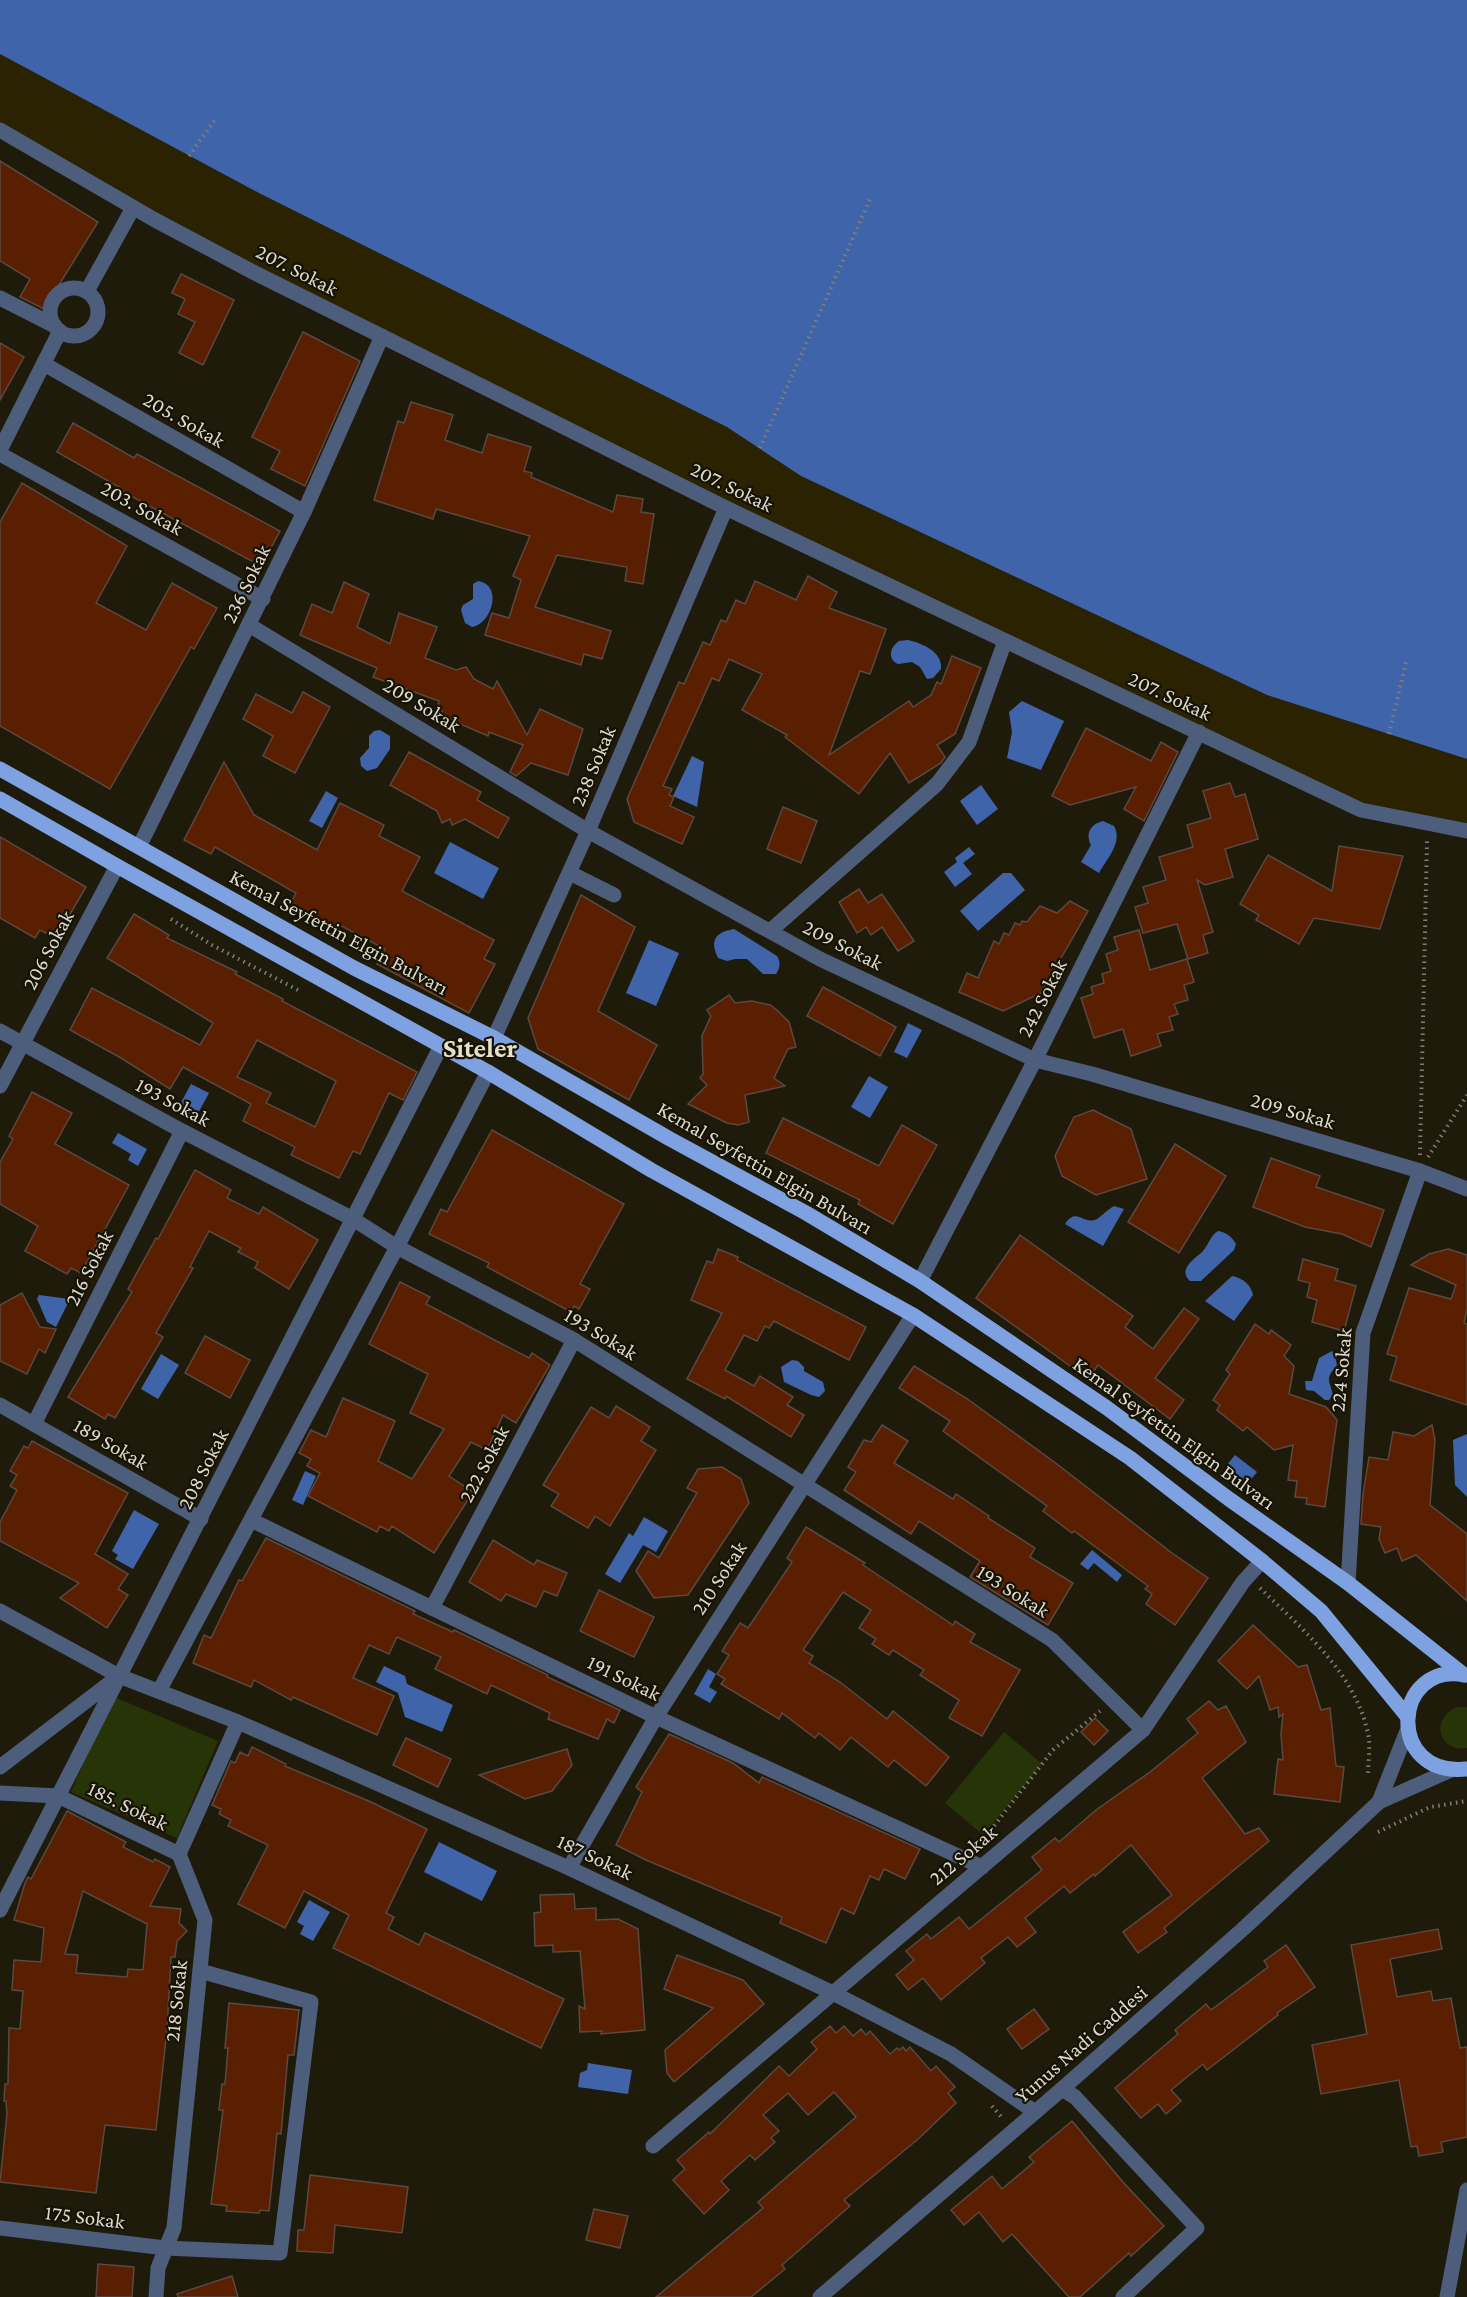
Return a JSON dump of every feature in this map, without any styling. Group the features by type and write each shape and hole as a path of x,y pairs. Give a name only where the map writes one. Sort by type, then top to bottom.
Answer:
{"main road":[{"name":"Kemal Seyfettin Elgin Bulvarı","path":"0,769 354,968 494,1038 806,1213 920,1281 1107,1408 1229,1499 1348,1582 1465,1676"},
{"path":"0,799 488,1072 651,1170 913,1315 1130,1458 1262,1561 1321,1611 1407,1723 1413,1745 1422,1757 1435,1766 1451,1770 1467,1769"},
{"path":"1407,1723 1411,1701 1419,1688 1431,1679 1446,1674 1465,1676"}],"street":[{"name":"207. Sokak","path":"0,129 133,208 255,273 726,508 1361,810 1467,831"},
{"path":"87,291 133,208"},
{"path":"0,298 58,328 75,336 89,331 94,325 98,311 97,303 87,291 71,288 57,295 50,310 58,328 44,364 2,443"},
{"name":"236 Sokak","path":"139,847 263,599 382,336"},
{"name":"205. Sokak","path":"44,364 304,512"},
{"name":"203. Sokak","path":"2,443 263,599"},
{"name":"238 Sokak","path":"494,1038 570,873 726,508"},
{"name":"209 Sokak","path":"249,625 588,831 820,959 1035,1060 1092,1074 1420,1171 1467,1189"},
{"path":"770,931 937,784 969,742 1005,641"},
{"name":"242 Sokak","path":"920,1281 1035,1060 1199,732"},
{"name":"206 Sokak","path":"0,1086 117,866"},
{"path":"570,873 614,895"},
{"name":"193 Sokak","path":"0,1031 182,1131 353,1219 397,1247 574,1340 1052,1640 1143,1730"},
{"name":"208 Sokak","path":"0,1910 441,1046"},
{"path":"159,1691 488,1072"},
{"name":"216 Sokak","path":"34,1424 182,1131"},
{"name":"224 Sokak","path":"1348,1582 1363,1333 1420,1171"},
{"name":"210 Sokak","path":"569,1868 656,1717 913,1315"},
{"name":"222 Sokak","path":"432,1608 574,1340"},
{"name":"189 Sokak","path":"0,1405 201,1520"},
{"name":"191 Sokak","path":"251,1520 656,1717 982,1867"},
{"name":"212 Sokak","path":"653,2146 1143,1730 1248,1576 1262,1561"},
{"name":"187 Sokak","path":"0,1611 119,1676 238,1722 569,1868 834,1992 951,2054 1035,2112"},
{"path":"0,1767 119,1676"},
{"path":"179,1854 238,1722"},
{"path":"1379,1802 1407,1723"},
{"path":"1379,1802 1451,1770"},
{"path":"0,1793 58,1796"},
{"name":"185. Sokak","path":"58,1796 179,1854"},
{"name":"Yunus Nadi Caddesi","path":"824,2296 1244,1929 1379,1802"},
{"name":"218 Sokak","path":"156,2297 158,2268 174,2228 205,1920 179,1854"},
{"name":"175 Sokak","path":"0,2228 165,2248 280,2253 311,2002 200,1971"},
{"path":"1062,2089 1076,2097 1197,2228 1123,2297"},
{"path":"1447,2297 1467,2190"}],"path":[{"path":"189,156 217,117"},
{"path":"760,448 871,197"},
{"path":"1389,734 1407,658"},
{"path":"1420,1171 1427,823"},
{"path":"1420,1171 1467,1095"},
{"path":"1248,1576 1320,1648 1356,1697 1369,1739 1368,1782"},
{"path":"967,1860 1053,1750 1112,1701"},
{"path":"1378,1832 1430,1807 1467,1801"}],"green space":[{"path":"112,1696 218,1741 177,1838 71,1792"},
{"path":"1457,1707 1467,1707 1467,1748 1449,1745 1441,1733 1443,1719 1448,1712"},
{"path":"1004,1732 1042,1764 983,1835 945,1803"}],"sand":[{"path":"0,54 259,193 727,427 801,476 1267,695 1467,759 1467,831 1361,810 382,336 0,130"}],"water":[{"path":"0,0 1467,0 1467,759 1267,695 801,476 727,427 259,193 0,54"},
{"path":"478,581 486,584 491,590 492,605 485,620 472,627 465,623 461,610 463,605 473,599 473,584"},
{"path":"908,640 925,646 939,658 941,669 933,678 927,679 920,667 912,662 898,664 892,659 891,653 894,646 899,641"},
{"path":"1022,701 1064,721 1041,770 1007,758 1012,732 1009,712"},
{"path":"380,730 390,736 390,749 377,768 367,771 361,766 360,758 369,748 369,736 374,731"},
{"path":"692,756 704,762 697,807 673,796"},
{"path":"981,785 998,809 977,825 960,801"},
{"path":"326,791 338,798 322,828 309,821"},
{"path":"1103,821 1114,826 1117,838 1113,850 1099,873 1081,862 1091,845 1090,830 1095,824"},
{"path":"450,842 499,868 483,899 434,873"},
{"path":"969,847 975,854 963,863 972,874 955,887 944,872 957,862 955,858"},
{"path":"1003,873 1011,873 1025,890 978,931 960,911"},
{"path":"734,929 777,956 780,965 776,974 763,974 747,959 727,961 718,958 714,946 716,938 723,932"},
{"path":"649,940 679,953 656,1006 626,993"},
{"path":"908,1023 922,1030 907,1058 894,1052"},
{"path":"869,1076 888,1087 870,1118 851,1107"},
{"path":"191,1084 209,1093 196,1117 178,1108"},
{"path":"118,1133 147,1149 138,1166 128,1160 131,1154 112,1143"},
{"path":"1114,1206 1124,1209 1103,1246 1065,1224 1069,1219 1077,1216 1088,1220 1097,1219"},
{"path":"1218,1231 1233,1239 1236,1244 1234,1250 1201,1281 1190,1281 1186,1277 1186,1268"},
{"path":"1232,1276 1246,1282 1253,1295 1234,1321 1205,1301"},
{"path":"39,1295 70,1299 56,1327 47,1322 37,1299"},
{"path":"1332,1351 1337,1365 1329,1379 1333,1395 1329,1400 1325,1400 1314,1391 1306,1390 1305,1381 1312,1381 1319,1358"},
{"path":"161,1354 179,1365 158,1399 141,1389"},
{"path":"792,1360 798,1361 804,1367 804,1371 823,1382 825,1391 819,1397 784,1382 781,1367"},
{"path":"1467,1434 1467,1497 1455,1485 1453,1440"},
{"path":"1235,1455 1257,1472 1248,1483 1226,1466"},
{"path":"305,1471 316,1476 303,1505 292,1500"},
{"path":"134,1510 159,1524 133,1569 115,1559 118,1555 112,1551"},
{"path":"644,1517 668,1531 656,1552 643,1545 620,1583 605,1574 629,1533 633,1536"},
{"path":"1092,1550 1122,1575 1117,1582 1094,1563 1088,1570 1080,1564"},
{"path":"384,1666 405,1676 407,1684 453,1705 442,1732 405,1717 398,1693 376,1682"},
{"path":"708,1669 716,1674 709,1687 717,1692 710,1703 694,1694"},
{"path":"439,1842 497,1871 482,1901 424,1872"},
{"path":"309,1900 330,1912 313,1941 300,1934 304,1926 297,1922"},
{"path":"588,2063 632,2070 628,2094 578,2087 580,2073 587,2070"}],"building":[{"path":"0,161 98,222 44,309 20,297 30,279 0,261"},
{"path":"181,274 234,300 203,365 179,353 195,322 178,314 185,299 172,293"},
{"path":"303,332 360,361 305,486 271,469 280,451 252,437"},
{"path":"0,343 24,357 0,400"},
{"path":"411,402 453,415 445,440 482,453 488,434 531,447 524,471 532,473 531,477 613,512 617,495 643,499 641,512 654,514 643,584 625,581 627,567 557,555 535,607 611,631 602,659 584,654 581,665 485,635 492,613 509,618 521,580 513,576 530,536 436,509 433,519 374,500 398,421 404,423"},
{"path":"73,423 134,458 137,454 280,531 261,566 118,489 119,487 57,452"},
{"path":"22,483 127,546 96,603 146,630 172,583 217,608 194,649 191,647 110,789 0,726 0,522"},
{"path":"808,576 837,592 829,608 886,629 870,674 860,671 829,755 909,701 913,707 931,695 937,682 941,684 952,656 981,668 955,734 937,745 945,757 941,763 909,783 890,753 859,794 785,737 787,735 742,710 762,674 729,659 719,681 712,678 663,786 672,789 669,795 674,797 670,806 694,817 682,844 634,822 627,799 679,682 684,684 703,642 710,645 721,620 726,622 736,600 745,604 755,581 796,600"},
{"path":"344,582 369,594 357,627 390,644 399,613 437,627 425,658 456,670 466,667 474,679 493,689 497,681 527,735 540,709 583,729 568,775 531,763 516,776 510,772 523,745 489,732 488,736 442,716 442,711 437,709 439,701 373,677 377,668 300,635 312,604 332,613"},
{"path":"303,692 330,707 295,773 263,756 273,736 243,719 256,694 292,713"},
{"path":"1086,728 1151,761 1161,742 1178,752 1144,821 1124,809 1136,787 1070,805 1052,796"},
{"path":"409,752 481,792 477,800 509,818 498,838 465,819 452,825 450,819 442,823 437,811 390,785"},
{"path":"224,762 254,815 317,850 340,803 384,825 379,836 420,857 402,891 494,940 484,959 495,964 469,1013 377,964 385,949 336,923 333,930 288,908 296,893 215,847 211,854 184,840"},
{"path":"1230,783 1235,797 1245,794 1258,839 1225,849 1233,877 1205,885 1197,880 1213,932 1203,935 1208,953 1188,959 1177,924 1143,933 1135,907 1148,903 1143,887 1166,880 1159,857 1193,847 1187,825 1211,818 1203,791"},
{"path":"783,807 817,821 801,863 767,849"},
{"path":"0,837 86,887 56,938 40,930 35,938 0,918"},
{"path":"1339,846 1403,856 1380,929 1314,918 1299,944 1256,920 1259,915 1240,904 1268,855 1332,891"},
{"path":"859,889 868,903 882,894 914,941 898,951 882,927 871,935 866,927 857,933 839,902"},
{"path":"581,895 635,927 598,1011 657,1045 629,1100 538,1049 528,1018"},
{"path":"1070,901 1088,911 1041,993 1003,1011 959,992 967,973 978,978 994,941 999,944 1004,933 1009,935 1015,923 1020,925 1022,921 1027,922 1040,906 1057,913"},
{"path":"134,914 169,935 167,938 237,972 235,974 283,999 282,1001 417,1072 403,1100 389,1093 360,1154 353,1151 339,1178 291,1155 295,1147 243,1121 251,1104 183,1067 170,1089 121,1058 70,1030 92,988 200,1045 213,1023 107,958","holes":["257,1040 336,1081 315,1127 266,1103 271,1093 237,1077"]},
{"path":"1139,930 1150,970 1187,959 1194,982 1184,985 1188,1000 1174,1004 1178,1014 1169,1017 1173,1030 1157,1034 1161,1046 1131,1056 1123,1029 1094,1038 1081,998 1093,994 1091,987 1104,983 1102,974 1111,971 1106,954 1118,950 1114,937"},
{"path":"823,987 896,1027 880,1056 807,1016"},
{"path":"729,995 735,1003 752,1001 770,1005 777,1010 789,1022 796,1047 788,1049 774,1078 785,1086 745,1095 749,1122 738,1125 727,1123 688,1104 707,1085 700,1078 703,1074 702,1036 711,1016 707,1010"},
{"path":"32,1092 72,1113 55,1144 129,1185 81,1273 71,1268 67,1274 25,1251 38,1226 0,1204 0,1162 13,1139 9,1136"},
{"path":"1093,1110 1131,1129 1147,1179 1096,1195 1062,1176 1055,1156 1074,1117"},
{"path":"783,1118 879,1166 902,1125 937,1145 893,1224 858,1204 860,1200 766,1153"},
{"path":"492,1130 624,1204 580,1284 590,1289 579,1309 574,1306 571,1312 487,1267 489,1263 429,1234 441,1209 447,1212"},
{"path":"1175,1144 1226,1176 1179,1253 1128,1222"},
{"path":"1271,1158 1320,1176 1316,1187 1384,1210 1371,1247 1342,1234 1305,1227 1253,1207"},
{"path":"195,1170 231,1190 227,1198 259,1214 263,1207 318,1240 289,1289 255,1268 258,1262 238,1252 241,1248 209,1231 190,1267 193,1268 156,1333 163,1337 115,1418 108,1414 105,1419 68,1397 132,1292 128,1289"},
{"path":"1020,1235 1133,1316 1125,1327 1153,1349 1184,1308 1199,1319 1155,1378 1184,1400 1170,1419 1098,1365 1088,1379 976,1298"},
{"path":"718,1249 738,1257 737,1260 866,1327 849,1360 774,1321 769,1328 765,1326 757,1341 744,1335 725,1370 754,1386 760,1376 793,1397 787,1405 804,1415 791,1437 726,1396 725,1399 687,1379 722,1313 691,1300 707,1261 713,1263"},
{"path":"1448,1249 1467,1255 1467,1309 1464,1323 1467,1324 1467,1405 1390,1380 1397,1357 1387,1354 1409,1288 1451,1299 1456,1285 1411,1265 1429,1254"},
{"path":"1303,1259 1338,1269 1335,1280 1356,1286 1344,1331 1312,1322 1317,1300 1307,1297 1310,1283 1298,1280"},
{"path":"400,1282 430,1297 426,1304 529,1358 532,1353 550,1365 516,1423 503,1415 487,1450 471,1442 449,1476 473,1492 434,1553 392,1526 389,1531 380,1526 377,1532 308,1496 320,1473 307,1466 311,1459 299,1453 311,1430 326,1437 343,1398 395,1421 378,1461 412,1479 444,1429 410,1413 428,1374 369,1344"},
{"path":"22,1293 40,1327 56,1329 45,1353 39,1349 27,1374 0,1361 0,1305"},
{"path":"1255,1324 1269,1334 1271,1330 1291,1345 1284,1356 1294,1366 1289,1394 1326,1407 1337,1420 1325,1507 1306,1504 1307,1498 1295,1497 1297,1481 1288,1480 1293,1445 1274,1450 1247,1427 1243,1431 1217,1410 1220,1405 1213,1400 1230,1374 1226,1370"},
{"path":"205,1336 250,1360 230,1398 185,1373"},
{"path":"914,1366 966,1398 1208,1578 1175,1625 1146,1604 1152,1594 1145,1589 1148,1586 1043,1511 1047,1506 943,1431 950,1421 899,1388"},
{"path":"616,1406 650,1427 641,1441 656,1450 610,1526 595,1516 588,1528 551,1506 559,1494 543,1485 591,1407 609,1418"},
{"path":"882,1425 908,1441 894,1463 953,1499 956,1494 989,1516 988,1518 1035,1548 1030,1557 1073,1583 1048,1625 970,1577 980,1561 919,1521 911,1534 844,1490 856,1472 848,1467 864,1440 871,1442"},
{"path":"1432,1425 1435,1440 1430,1505 1467,1534 1467,1601 1416,1555 1402,1561 1397,1548 1385,1553 1379,1539 1381,1527 1361,1524 1369,1457 1388,1460 1393,1432 1414,1436"},
{"path":"32,1441 128,1493 95,1554 128,1574 118,1589 128,1595 107,1628 60,1598 79,1583 0,1541 0,1522 17,1490 10,1486 17,1475 10,1471 24,1446 28,1448"},
{"path":"722,1467 741,1479 749,1503 688,1595 654,1598 636,1571 648,1551 659,1558 697,1493 687,1488 698,1469"},
{"path":"806,1527 865,1563 863,1565 953,1625 955,1621 975,1634 970,1642 1020,1670 982,1736 949,1718 959,1700 920,1675 924,1670 893,1650 889,1655 872,1644 876,1639 859,1628 871,1610 843,1592 803,1650 813,1656 809,1663 840,1682 887,1719 893,1711 949,1757 926,1786 894,1760 888,1767 851,1737 840,1750 819,1733 815,1738 782,1713 779,1719 721,1684 725,1679 717,1674 729,1655 722,1651 740,1623 748,1628 792,1562 787,1558"},
{"path":"266,1538 415,1611 413,1614 453,1632 454,1630 548,1675 547,1677 620,1710 614,1723 607,1719 598,1739 548,1719 550,1713 491,1685 487,1694 435,1669 441,1657 397,1637 389,1654 369,1645 353,1678 394,1696 377,1735 293,1697 291,1700 254,1680 251,1687 193,1663 204,1635 211,1638 239,1580 242,1581"},
{"path":"493,1540 534,1565 537,1560 567,1573 557,1596 544,1591 536,1607 506,1594 501,1601 469,1582"},
{"path":"599,1590 654,1617 634,1657 580,1631"},
{"path":"1253,1625 1298,1667 1307,1665 1321,1710 1330,1708 1336,1766 1344,1767 1340,1802 1274,1794 1278,1759 1283,1760 1281,1734 1283,1714 1279,1717 1278,1707 1270,1710 1259,1676 1247,1689 1218,1661"},
{"path":"1209,1701 1218,1710 1226,1706 1246,1742 1202,1778 1245,1834 1259,1828 1269,1841 1164,1928 1167,1932 1138,1953 1123,1932 1172,1895 1131,1845 1095,1876 1094,1874 1070,1893 1064,1886 1025,1918 1036,1932 1017,1947 1008,1937 981,1958 985,1963 941,2000 923,1978 908,1990 896,1975 914,1960 906,1951 927,1934 931,1939 959,1917 969,1929 1042,1870 1032,1857 1055,1838 1059,1842 1096,1810 1150,1772 1198,1733 1187,1719"},
{"path":"1095,1718 1108,1731 1094,1745 1081,1732"},
{"path":"669,1734 733,1763 759,1783 762,1777 920,1849 905,1879 884,1869 879,1880 870,1876 854,1914 841,1908 826,1943 780,1923 782,1917 646,1860 616,1845 642,1792 636,1787"},
{"path":"406,1738 451,1759 438,1787 393,1765"},
{"path":"252,1747 286,1764 285,1766 371,1802 427,1829 386,1913 394,1917 388,1929 419,1945 425,1933 564,1999 541,2048 333,1948 349,1915 304,1891 285,1928 238,1904 268,1845 228,1826 231,1820 219,1814 221,1809 212,1805 231,1761 235,1763 240,1752 248,1756"},
{"path":"567,1749 572,1765 552,1791 525,1799 479,1775"},
{"path":"67,1811 126,1842 123,1847 153,1862 155,1859 170,1867 150,1906 181,1909 179,1923 187,1931 177,1941 175,1957 171,1957 167,2030 156,2130 105,2125 96,2193 0,2182 7,2114 6,2101 4,2101 5,2084 8,2084 9,2028 20,2029 23,1991 12,1990 14,1960 41,1962 44,1928 14,1920 25,1883 28,1877 31,1879","holes":["83,1891 147,1924 143,1970 128,1969 127,1977 76,1973 78,1955 65,1954"]},
{"path":"574,1894 575,1909 596,1908 596,1920 618,1919 638,1929 645,2030 601,2034 602,2031 580,2032 579,2006 585,2009 580,1951 553,1952 553,1945 535,1946 534,1913 541,1912 540,1895"},
{"path":"1438,1929 1442,1949 1390,1959 1397,1997 1431,1991 1433,2001 1451,1998 1460,2048 1467,2047 1467,2137 1441,2142 1443,2152 1419,2156 1417,2146 1411,2147 1399,2080 1321,2094 1312,2045 1367,2034 1351,1945"},
{"path":"1286,1945 1315,1987 1277,2013 1278,2015 1207,2070 1203,2064 1171,2090 1181,2101 1166,2114 1158,2104 1141,2118 1115,2088 1178,2034 1175,2030 1206,2004 1211,2010 1268,1967 1264,1961"},
{"path":"677,1955 743,1980 764,2004 674,2082 667,2073 665,2050 713,2008 664,1989"},
{"path":"229,2003 299,2010 294,2055 288,2055 281,2134 277,2133 269,2211 260,2210 259,2213 226,2211 227,2206 211,2204 223,2110 219,2110 222,2084 225,2084"},
{"path":"1034,2009 1049,2029 1022,2049 1007,2029"},
{"path":"830,2026 836,2033 844,2026 853,2036 861,2029 866,2035 870,2031 890,2054 897,2048 899,2050 903,2047 906,2051 910,2047 931,2071 936,2066 955,2087 948,2093 956,2103 917,2140 844,2200 850,2206 782,2265 785,2269 751,2297 656,2297 763,2208 758,2202 856,2117 834,2092 808,2115 788,2093 763,2115 779,2131 771,2138 775,2142 755,2160 750,2155 721,2181 729,2190 704,2214 673,2180 685,2169 677,2160 709,2132 710,2134 779,2066 789,2076 817,2049 811,2042"},
{"path":"1072,2121 1122,2181 1164,2226 1131,2256 1129,2253 1080,2297 1069,2297 1012,2234 1003,2242 979,2212 964,2225 951,2210 992,2176 1002,2189 1034,2162 1029,2157"},
{"path":"310,2175 408,2187 402,2233 335,2225 333,2253 297,2251 298,2230 304,2230"},
{"path":"594,2209 628,2216 620,2248 586,2240"},
{"path":"98,2264 134,2267 132,2297 96,2297"},
{"path":"232,2276 238,2297 178,2297 177,2294"}],"district":[{"name":"Siteler","path":"480,1048"}]}
